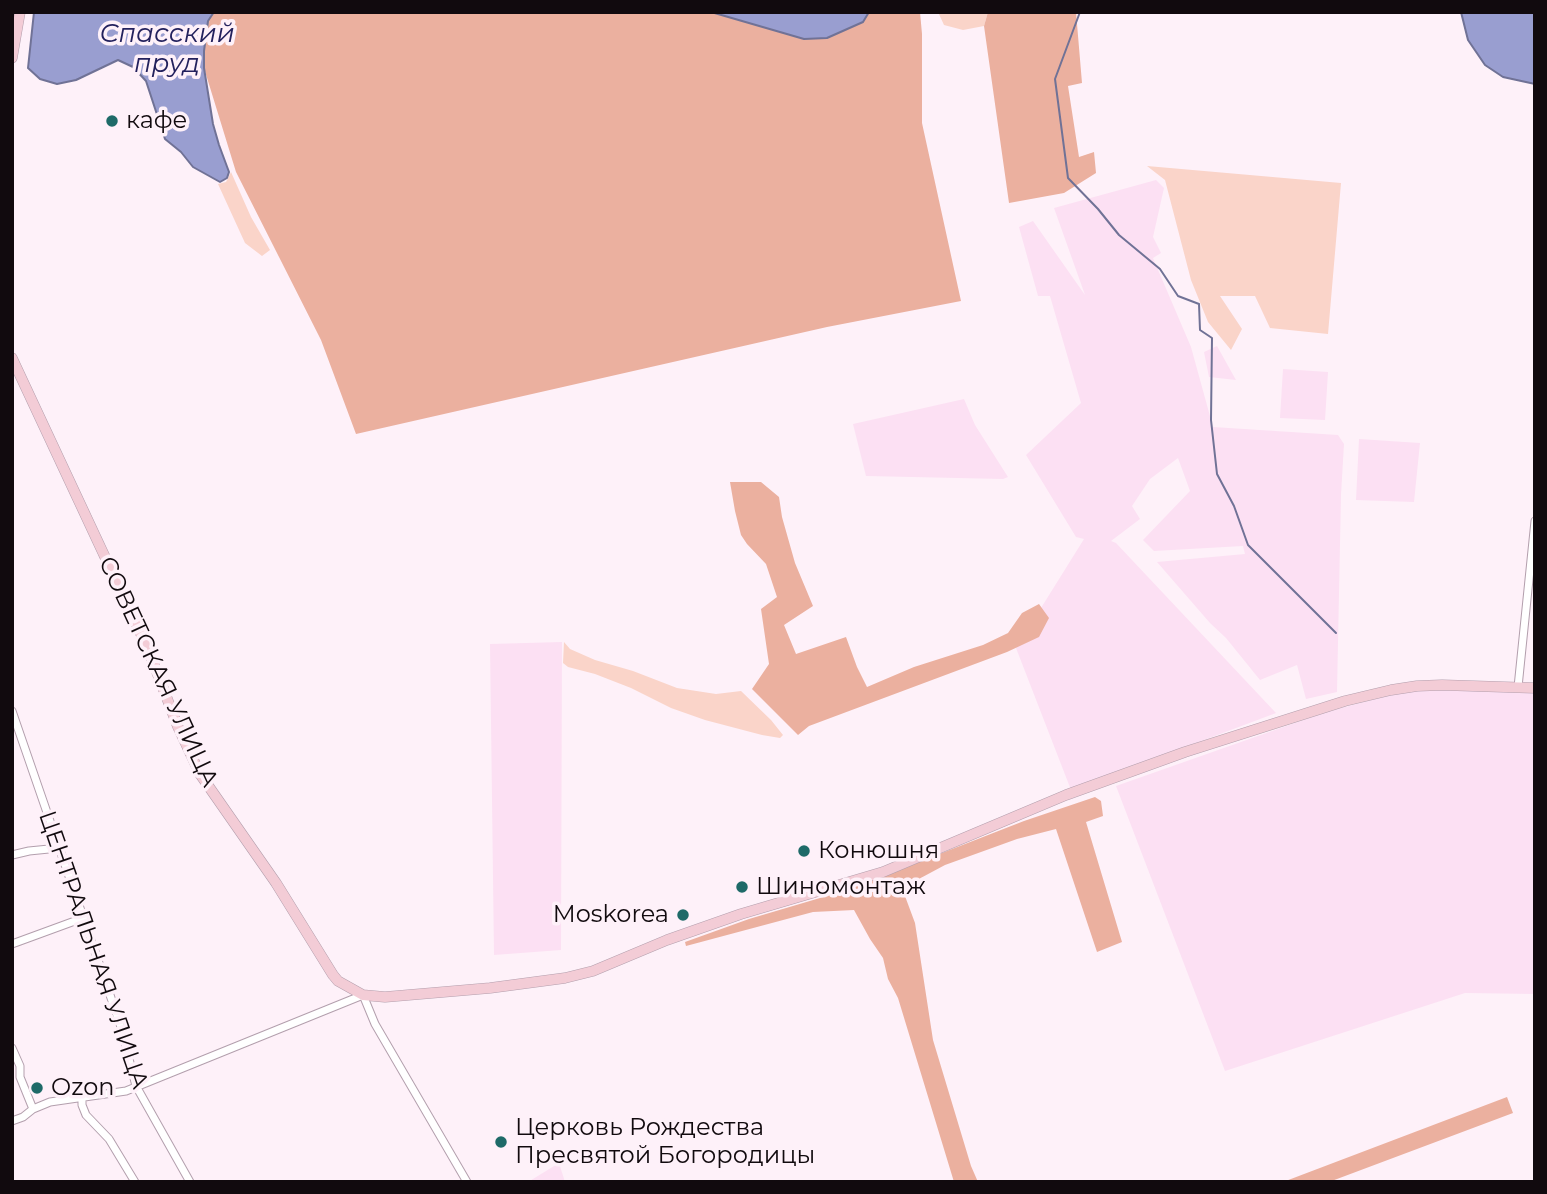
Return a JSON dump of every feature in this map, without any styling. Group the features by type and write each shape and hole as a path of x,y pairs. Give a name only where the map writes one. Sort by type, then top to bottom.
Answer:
{"street":[{"path":"12,58 20,12"},
{"name":"СОВЕТСКАЯ УЛИЦА","path":"12,358 148,649 178,727 200,774 276,883 333,975 338,981 363,995 378,997 507,986 593,971 667,940 733,917 883,872 1066,795 1149,765 1345,701 1416,686 1535,688"},
{"path":"1518,687 1535,521"},
{"name":"ЦЕНТРАЛЬНАЯ УЛИЦА","path":"12,711 120,1024 136,1086 190,1182"},
{"path":"12,855 59,848"},
{"path":"12,944 83,918"},
{"path":"12,1121 50,1102 126,1091 363,995 375,1024 467,1182"},
{"path":"12,1048 33,1109"},
{"path":"82,1097 86,1115 109,1139 135,1182"}],"shaded area":[{"path":"214,12 711,12 804,39 827,38 863,22 869,12 920,12 922,123 961,301 827,327 356,434 321,340 236,172 204,68 208,21"},
{"path":"938,12 988,12 984,26 963,30 944,25"},
{"path":"988,12 1076,12 1082,83 1068,86 1079,157 1094,152 1096,173 1064,193 1009,203 984,26"},
{"path":"1147,166 1341,183 1328,334 1270,328 1255,296 1220,296 1242,329 1231,350 1208,322 1191,280 1165,180"},
{"path":"231,172 251,217 270,250 262,256 245,243 218,184 226,182"},
{"path":"1156,180 1164,188 1153,237 1161,253 1153,258 1191,347 1213,427 1338,435 1344,444 1337,692 1306,699 1297,665 1260,680 1157,562 1245,554 1243,546 1154,551 1143,540 1190,491 1178,458 1150,479 1132,506 1140,519 1111,541 1116,543 1276,713 1071,790 1016,648 1084,539 1076,537 1026,455 1081,403 1050,296 1038,296 1019,227 1033,221 1085,295 1054,208"},
{"path":"1217,346 1236,380 1209,377 1204,352"},
{"path":"1283,369 1328,372 1325,420 1280,418"},
{"path":"964,399 975,425 1008,477 866,476 853,424"},
{"path":"1359,439 1420,443 1414,502 1356,500"},
{"path":"730,482 761,482 779,497 795,563 813,606 784,625 796,654 846,637 867,687 914,667 983,645 1008,633 1022,613 1039,604 1049,618 1039,637 1007,652 809,726 798,735 752,689 769,664 761,609 777,597 766,564 741,535"},
{"path":"562,642 561,950 494,955 490,644"},
{"path":"564,642 570,649 595,660 677,688 716,694 741,691 783,735 780,738 762,735 705,720 595,674 568,667 563,663"},
{"path":"1413,689 1535,692 1535,994 1465,993 1225,1071 1116,786 1326,712"},
{"path":"1095,797 1101,801 1103,816 1086,822 1122,942 1097,952 1056,829 1017,839 945,865 902,888 915,923 933,1040 978,1182 954,1182 898,998 888,979 883,958 854,910 813,912 686,946 685,942 749,919 847,890 1024,821"},
{"path":"1507,1097 1513,1113 1329,1182 1283,1182"},
{"path":"559,1163 565,1182 528,1182"}],"water":[{"name":"Спасский пруд","path":"34,12 214,12 208,21 204,68 213,124 229,172 227,178 220,182 193,167 181,152 165,139 146,81 133,67 118,60 76,80 57,84 40,79 28,68"},
{"path":"711,12 869,12 863,22 827,38 804,39"},
{"path":"1461,12 1535,12 1535,84 1503,77 1485,65 1468,40"}],"waterway":[{"path":"1080,12 1055,79 1068,178 1119,235 1160,269 1178,296 1199,304 1200,330 1212,338 1211,420 1217,474 1234,506 1248,545 1336,633"}],"place":[{"name":"кафе","path":"112,121"},
{"name":"Конюшня","path":"804,851"},
{"name":"Шиномонтаж","path":"742,887"},
{"name":"Moskorea","path":"683,915"},
{"name":"Ozon","path":"37,1088"},
{"name":"Церковь Рождества Пресвятой Богородицы","path":"501,1142"}]}
